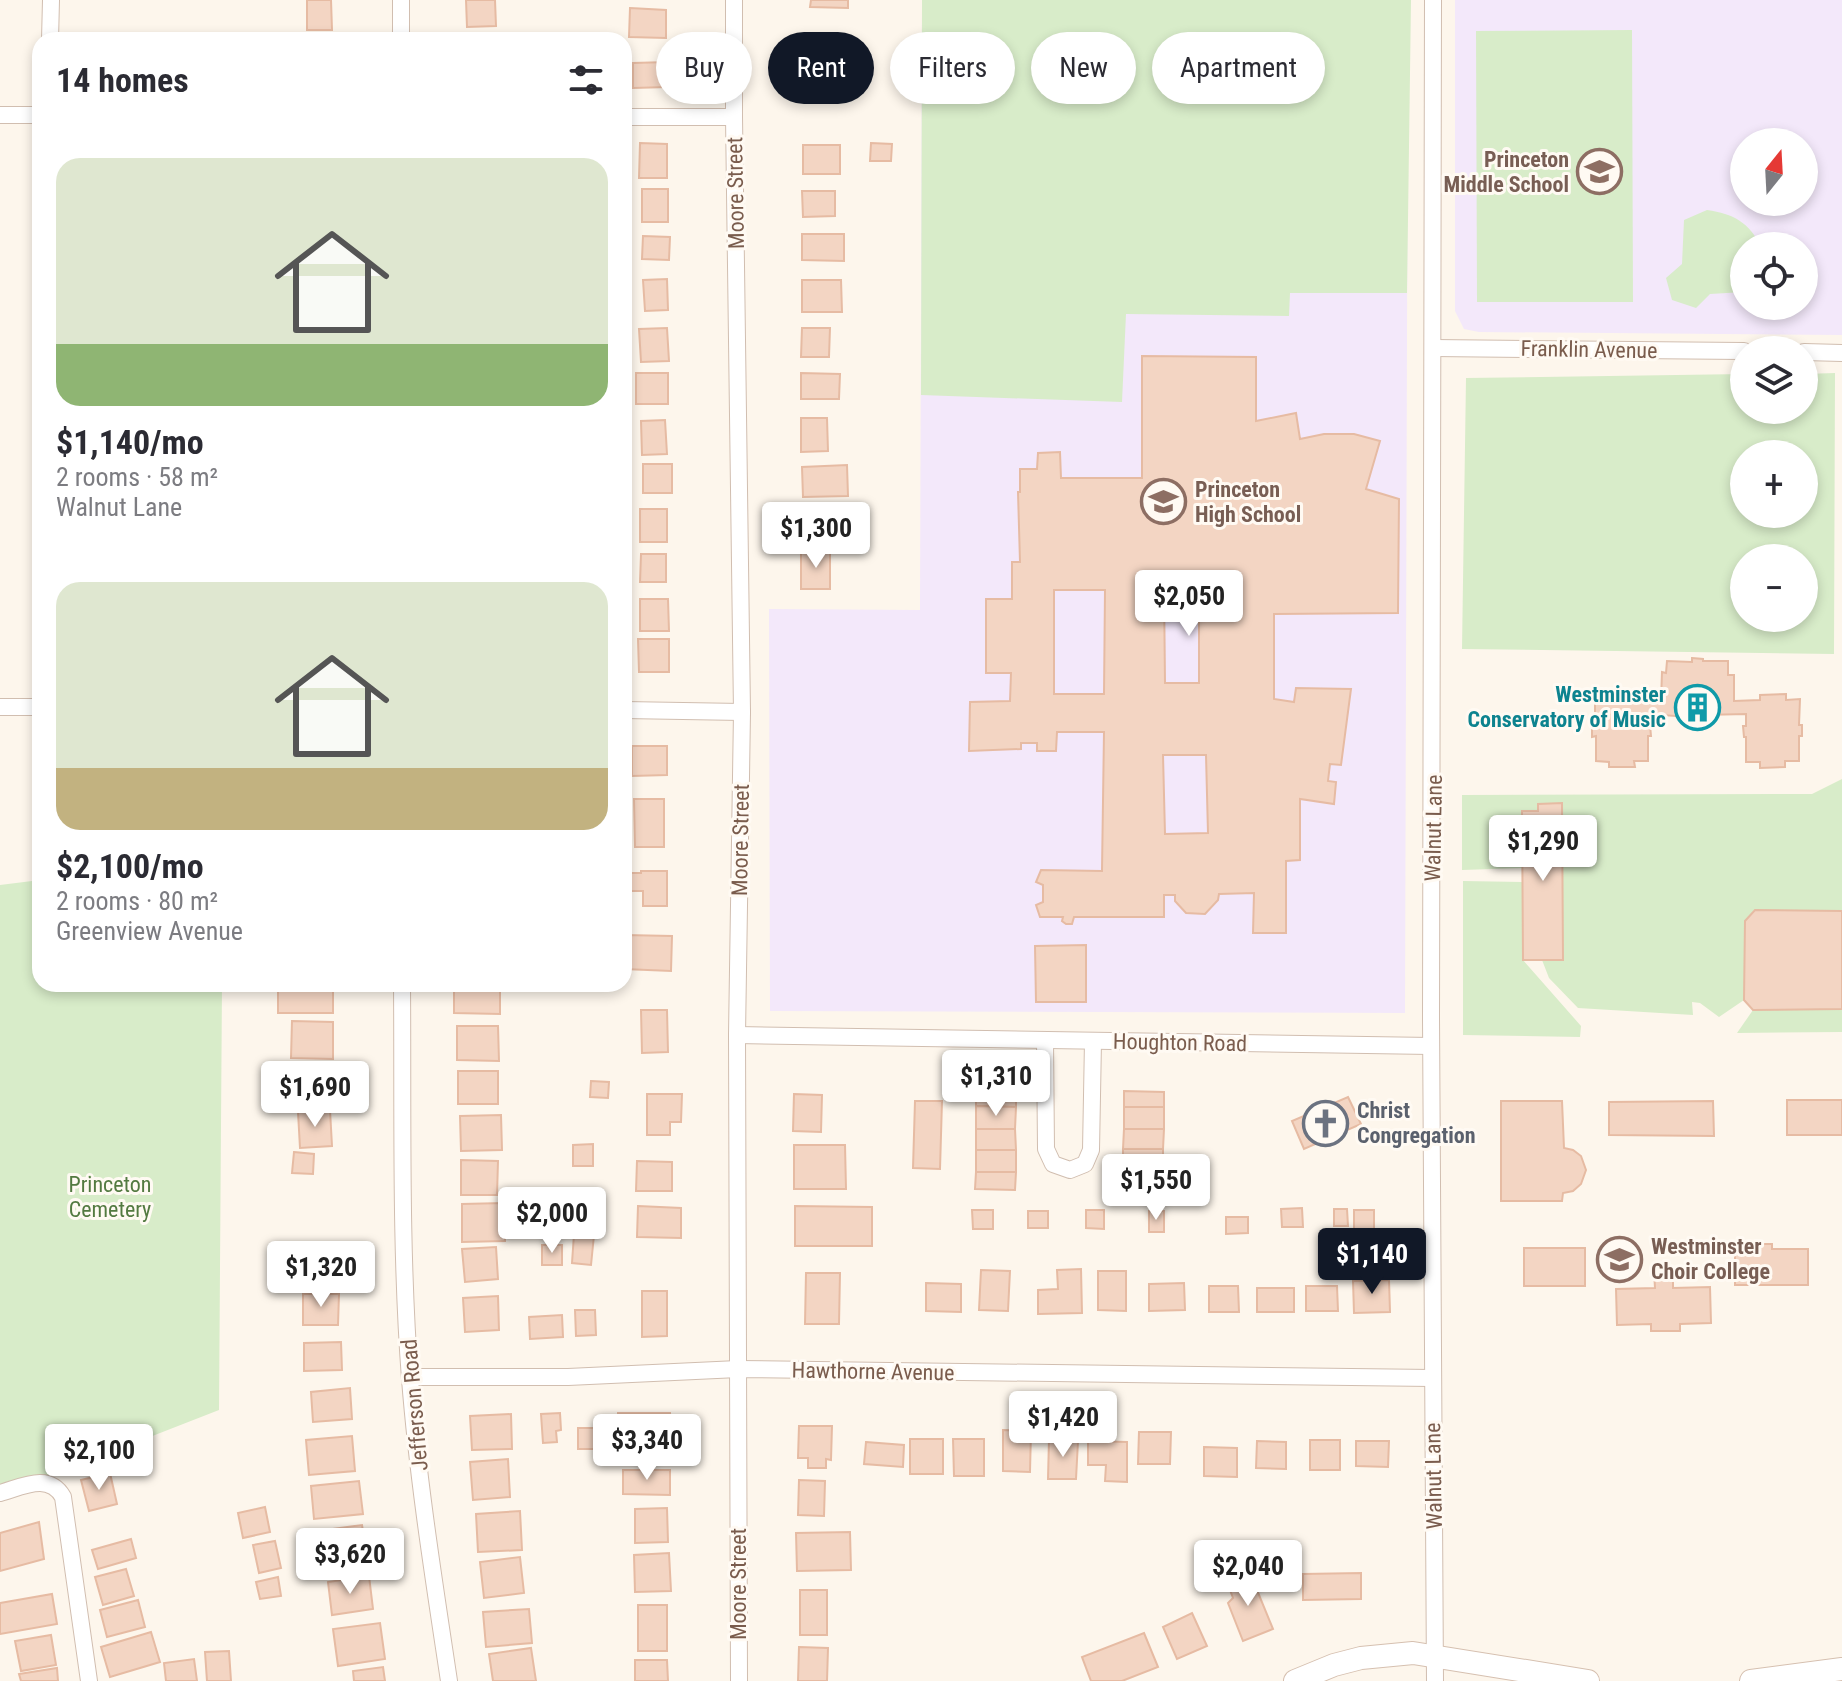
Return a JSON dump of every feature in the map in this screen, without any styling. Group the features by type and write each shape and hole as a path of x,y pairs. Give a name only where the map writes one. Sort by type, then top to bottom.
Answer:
{"street":[{"path":"50,32 51,0"},
{"path":"401,0 401,32"},
{"name":"Moore Street","path":"734,0 742,712 737,1035 739,1681"},
{"name":"Walnut Lane","path":"1433,0 1431,1046 1435,1681"},
{"path":"0,115 32,115"},
{"path":"632,117 734,117"},
{"name":"Franklin Avenue","path":"1433,348 1730,351"},
{"path":"1818,352 1842,353"},
{"path":"0,707 32,707"},
{"path":"632,710 742,712"},
{"name":"Jefferson Road","path":"402,992 404,1254 410,1377 426,1521 449,1681"},
{"name":"Houghton Road","path":"737,1035 1431,1046"},
{"path":"1045,1041 1046,1149 1053,1164 1070,1170 1085,1164 1091,1150 1093,1041"},
{"name":"Hawthorne Avenue","path":"410,1377 568,1377 738,1369 1432,1378"},
{"path":"0,1493 42,1482 58,1488 63,1497 89,1681"},
{"path":"1295,1681 1361,1658 1413,1653 1588,1681"},
{"path":"1751,1681 1842,1669"}],"shaded area":[{"name":"Princeton High School","path":"922,0 1408,0 1405,1013 770,1011 769,609 920,610 922,104 1015,104 1015,32 922,32"},
{"name":"Princeton Middle School","path":"1455,0 1842,0 1842,335 1479,332 1464,329 1455,311"}],"green space":[{"path":"922,0 1411,0 1407,293 1290,293 1289,316 1126,314 1122,402 921,395 922,104 1015,104 1015,32 922,32"},
{"path":"1632,30 1633,302 1477,302 1476,31"},
{"path":"1707,210 1739,220 1752,232 1730,232 1730,293 1710,294 1696,308 1672,300 1666,278 1682,264 1684,220"},
{"path":"1835,373 1834,654 1462,649 1466,378 1730,374 1730,424 1818,424 1818,374"},
{"path":"1842,779 1842,911 1754,910 1745,921 1744,1000 1719,1017 1700,1003 1692,1002 1693,1015 1578,1008 1549,978 1542,960 1562,803 1539,804 1538,811 1522,812 1522,868 1462,870 1462,795 1812,794"},
{"name":"Princeton Cemetery","path":"32,881 32,992 222,992 219,1410 55,1474 0,1488 0,885"},
{"path":"1463,881 1522,882 1523,960 1581,1026 1580,1037 1463,1035"},
{"path":"1842,1009 1842,1032 1737,1033 1753,1010"}],"building":[{"path":"307,0 331,0 332,30 307,30"},
{"path":"466,0 495,0 496,26 467,27"},
{"path":"811,0 848,0 848,8 810,7"},
{"path":"630,8 666,10 666,32 656,32 656,38 632,37 632,32 629,32"},
{"path":"656,62 656,87 633,88 633,63"},
{"path":"640,143 667,144 667,178 639,178"},
{"path":"871,143 892,144 891,161 870,161"},
{"path":"803,145 840,145 840,174 803,174"},
{"path":"642,189 668,189 668,222 642,222"},
{"path":"802,191 835,191 835,216 803,217"},
{"path":"802,234 844,234 844,261 802,260"},
{"path":"643,236 670,237 669,260 642,259"},
{"path":"667,279 668,310 645,311 643,280"},
{"path":"802,280 841,280 842,312 802,312"},
{"path":"667,328 669,361 641,362 639,329"},
{"path":"802,328 830,328 829,357 801,357"},
{"name":"Princeton High School","path":"1142,356 1256,357 1256,421 1296,413 1300,439 1324,434 1354,434 1380,441 1366,489 1399,499 1398,613 1274,614 1274,699 1294,702 1296,688 1351,689 1341,765 1330,764 1328,781 1336,782 1334,804 1300,799 1300,860 1286,861 1286,933 1253,933 1254,893 1219,894 1218,900 1205,914 1186,913 1175,901 1175,895 1164,895 1164,917 1074,917 1072,924 1066,924 1062,921 1063,917 1040,917 1036,905 1043,902 1043,885 1036,882 1041,870 1102,871 1104,732 1057,732 1056,751 1037,751 1037,743 1021,743 1021,749 969,751 970,702 1010,701 1011,673 986,673 986,599 1012,599 1012,562 1020,562 1020,469 1037,469 1038,453 1060,452 1061,478 1142,478","holes":["1164,589 1199,589 1199,683 1165,683","1054,590 1105,590 1104,694 1054,694","1163,755 1206,755 1208,833 1165,834"]},
{"path":"636,373 668,373 668,404 636,404"},
{"path":"801,373 840,374 839,399 801,399"},
{"path":"801,418 827,418 828,451 801,452"},
{"path":"665,420 667,454 642,455 641,421"},
{"path":"643,464 672,464 672,493 643,493"},
{"path":"847,465 848,496 803,497 802,467"},
{"path":"640,509 667,509 667,542 640,542"},
{"path":"807,510 844,511 844,540 807,540"},
{"path":"801,552 830,552 830,589 801,589"},
{"path":"641,554 666,554 666,582 640,582"},
{"path":"640,599 668,599 669,631 640,631"},
{"path":"638,639 669,639 669,672 639,672"},
{"name":"Westminster Conservatory of Music","path":"1692,658 1728,661 1728,675 1734,675 1734,701 1760,700 1760,695 1786,694 1786,700 1800,699 1799,725 1802,725 1802,736 1799,736 1799,761 1785,761 1785,767 1760,768 1760,762 1746,762 1743,726 1746,726 1746,714 1702,715 1702,718 1649,714 1651,736 1648,736 1648,761 1634,761 1635,767 1609,767 1609,762 1596,761 1596,736 1592,737 1595,700 1609,700 1609,694 1634,694 1634,700 1661,701 1662,672 1666,673 1667,661 1692,662"},
{"path":"632,746 667,746 667,775 632,776"},
{"path":"634,799 664,799 664,847 635,847"},
{"path":"1562,803 1563,960 1523,960 1522,811 1538,811 1538,804"},
{"path":"667,871 667,906 643,906 643,891 632,891 632,873"},
{"path":"1755,910 1842,911 1842,1009 1753,1010 1744,1000 1745,921"},
{"path":"632,935 672,936 671,971 632,969"},
{"path":"1086,945 1086,1002 1036,1002 1035,946"},
{"path":"278,992 333,992 333,1013 278,1013"},
{"path":"454,992 500,992 500,1014 454,1013"},
{"path":"641,1010 667,1010 668,1052 642,1053"},
{"path":"292,1021 333,1022 333,1059 291,1058"},
{"path":"457,1026 498,1026 499,1061 457,1060"},
{"path":"331,1068 332,1100 293,1101 292,1070"},
{"path":"458,1071 498,1071 498,1104 458,1104"},
{"path":"591,1081 609,1082 608,1098 590,1097"},
{"path":"976,1090 1016,1090 1016,1107 976,1106"},
{"path":"1124,1091 1164,1092 1164,1107 1124,1107"},
{"path":"647,1094 682,1094 681,1122 670,1122 670,1135 647,1135"},
{"path":"794,1094 822,1095 821,1132 793,1131"},
{"name":"Christ Congregation","path":"1348,1097 1361,1124 1304,1149 1292,1121"},
{"path":"1787,1100 1842,1100 1842,1135 1787,1135"},
{"path":"915,1101 942,1101 940,1169 913,1168"},
{"path":"1501,1101 1562,1101 1564,1148 1581,1156 1586,1170 1581,1184 1573,1191 1563,1193 1562,1201 1501,1201"},
{"path":"1713,1101 1714,1136 1609,1135 1609,1102"},
{"path":"976,1106 1016,1107 1015,1129 976,1129"},
{"path":"1124,1107 1164,1107 1164,1129 1124,1129"},
{"path":"330,1110 332,1146 300,1148 298,1112"},
{"path":"501,1115 502,1150 461,1151 460,1116"},
{"path":"976,1129 1015,1129 1016,1150 976,1150"},
{"path":"1124,1129 1164,1129 1163,1149 1123,1149"},
{"path":"593,1144 593,1166 573,1166 573,1145"},
{"path":"794,1145 845,1145 846,1189 794,1189"},
{"path":"1123,1149 1163,1149 1163,1172 1123,1171"},
{"path":"976,1150 1016,1150 1016,1172 976,1172"},
{"path":"294,1152 314,1154 313,1174 292,1173"},
{"path":"461,1160 498,1161 497,1195 461,1195"},
{"path":"637,1161 672,1162 672,1191 636,1191"},
{"path":"1123,1171 1163,1172 1163,1192 1123,1192"},
{"path":"976,1172 1016,1172 1015,1190 975,1189"},
{"path":"504,1203 505,1241 462,1242 462,1204"},
{"path":"638,1206 681,1208 681,1238 637,1237"},
{"path":"795,1206 872,1207 872,1246 795,1246"},
{"path":"1302,1208 1303,1227 1282,1227 1281,1209"},
{"path":"1334,1209 1347,1209 1348,1226 1334,1226"},
{"path":"972,1210 993,1210 993,1229 973,1229"},
{"path":"1086,1210 1104,1210 1104,1229 1086,1228"},
{"path":"1354,1210 1374,1210 1374,1229 1354,1229"},
{"path":"1028,1211 1048,1211 1048,1228 1028,1228"},
{"path":"1149,1211 1164,1211 1164,1232 1149,1232"},
{"path":"1226,1217 1248,1217 1248,1233 1226,1234"},
{"path":"574,1234 594,1235 591,1265 572,1263"},
{"path":"343,1244 345,1277 298,1279 297,1246"},
{"path":"1735,1244 1772,1244 1772,1249 1808,1249 1808,1285 1735,1285"},
{"path":"542,1245 562,1245 562,1265 542,1265"},
{"path":"496,1247 498,1279 465,1282 462,1249"},
{"path":"1524,1248 1585,1248 1585,1286 1524,1286"},
{"path":"1081,1269 1082,1313 1038,1314 1038,1290 1058,1289 1057,1270"},
{"path":"981,1270 1010,1271 1008,1311 979,1310"},
{"path":"1098,1271 1126,1271 1126,1311 1098,1310"},
{"path":"1654,1271 1673,1271 1673,1288 1710,1287 1711,1323 1680,1324 1680,1331 1651,1331 1651,1324 1617,1325 1616,1289 1655,1288"},
{"path":"806,1273 840,1273 839,1324 805,1324"},
{"path":"1389,1280 1390,1312 1354,1313 1353,1281"},
{"path":"926,1283 961,1284 961,1312 926,1311"},
{"path":"1184,1283 1185,1310 1149,1311 1149,1284"},
{"path":"1209,1286 1238,1286 1239,1312 1209,1312"},
{"path":"1306,1286 1337,1286 1338,1311 1306,1311"},
{"path":"1257,1288 1294,1288 1294,1312 1257,1312"},
{"path":"642,1291 667,1291 667,1336 642,1337"},
{"path":"303,1294 339,1294 338,1325 303,1325"},
{"path":"498,1296 499,1330 465,1332 463,1298"},
{"path":"575,1310 595,1310 596,1335 576,1336"},
{"path":"562,1315 563,1337 530,1339 529,1317"},
{"path":"341,1342 342,1370 304,1371 304,1343"},
{"path":"350,1388 352,1419 313,1422 311,1392"},
{"path":"560,1413 561,1430 556,1431 557,1442 543,1443 541,1414"},
{"path":"618,1413 670,1413 670,1455 618,1455"},
{"path":"511,1414 512,1449 472,1450 470,1416"},
{"path":"799,1426 832,1426 831,1460 826,1459 826,1468 808,1468 808,1458 798,1458"},
{"path":"578,1428 600,1428 600,1449 578,1449"},
{"path":"1003,1430 1031,1431 1030,1472 1003,1471"},
{"path":"1139,1432 1171,1432 1170,1464 1138,1464"},
{"path":"352,1436 355,1471 309,1475 306,1440"},
{"path":"910,1439 943,1439 943,1474 910,1474"},
{"path":"953,1439 984,1439 984,1476 954,1476"},
{"path":"1049,1439 1078,1441 1076,1479 1048,1479"},
{"path":"1310,1440 1340,1440 1340,1470 1310,1470"},
{"path":"1088,1441 1127,1442 1127,1482 1105,1481 1106,1465 1088,1465"},
{"path":"1257,1441 1286,1442 1286,1469 1256,1468"},
{"path":"1356,1441 1389,1441 1388,1467 1356,1466"},
{"path":"866,1442 904,1445 903,1467 864,1464"},
{"path":"1204,1447 1237,1448 1237,1477 1204,1476"},
{"path":"508,1459 510,1497 473,1500 470,1462"},
{"path":"623,1470 670,1470 670,1495 623,1494"},
{"path":"110,1473 117,1504 89,1511 81,1480"},
{"path":"799,1480 825,1481 824,1516 798,1515"},
{"path":"359,1481 363,1514 314,1519 311,1486"},
{"path":"265,1507 270,1532 243,1538 238,1513"},
{"path":"667,1508 668,1542 635,1543 635,1509"},
{"path":"520,1511 522,1550 478,1552 476,1514"},
{"path":"39,1522 44,1559 0,1571 0,1533"},
{"path":"362,1525 367,1558 322,1564 317,1531"},
{"path":"850,1532 851,1570 797,1571 796,1533"},
{"path":"131,1539 136,1558 98,1569 92,1550"},
{"path":"275,1541 281,1568 259,1573 253,1545"},
{"path":"669,1553 671,1591 635,1592 634,1555"},
{"path":"520,1557 524,1593 484,1598 480,1562"},
{"path":"126,1569 134,1596 103,1605 95,1577"},
{"path":"1250,1573 1273,1629 1243,1641 1228,1603 1233,1598 1227,1582"},
{"path":"1361,1573 1361,1599 1303,1600 1303,1574"},
{"path":"369,1576 373,1609 332,1615 328,1582"},
{"path":"278,1577 281,1596 260,1599 256,1582"},
{"path":"800,1590 827,1590 827,1635 800,1635"},
{"path":"52,1594 57,1624 0,1634 0,1603"},
{"path":"138,1600 145,1627 107,1637 100,1610"},
{"path":"638,1605 667,1605 667,1651 638,1651"},
{"path":"529,1609 532,1643 486,1647 483,1612"},
{"path":"1192,1613 1207,1646 1177,1659 1163,1627"},
{"path":"380,1623 385,1659 338,1666 333,1629"},
{"path":"151,1632 160,1662 110,1677 101,1647"},
{"path":"1144,1633 1158,1667 1122,1681 1091,1681 1082,1657"},
{"path":"51,1635 56,1665 21,1671 15,1641"},
{"path":"799,1647 828,1648 827,1681 798,1681"},
{"path":"531,1648 536,1681 493,1681 489,1654"},
{"path":"229,1651 231,1681 207,1681 205,1652"},
{"path":"194,1659 197,1681 166,1681 164,1663"},
{"path":"635,1660 667,1660 668,1681 635,1681"},
{"path":"383,1667 385,1681 354,1681 353,1671"},
{"path":"57,1668 58,1681 21,1681 19,1674"}],"place":[{"name":"Princeton Middle School","path":"1600,172"},
{"name":"Princeton High School","path":"1164,502"},
{"name":"Westminster Conservatory of Music","path":"1697,707"},
{"name":"Christ Congregation","path":"1326,1123"},
{"name":"Westminster Choir College","path":"1620,1259"}]}
